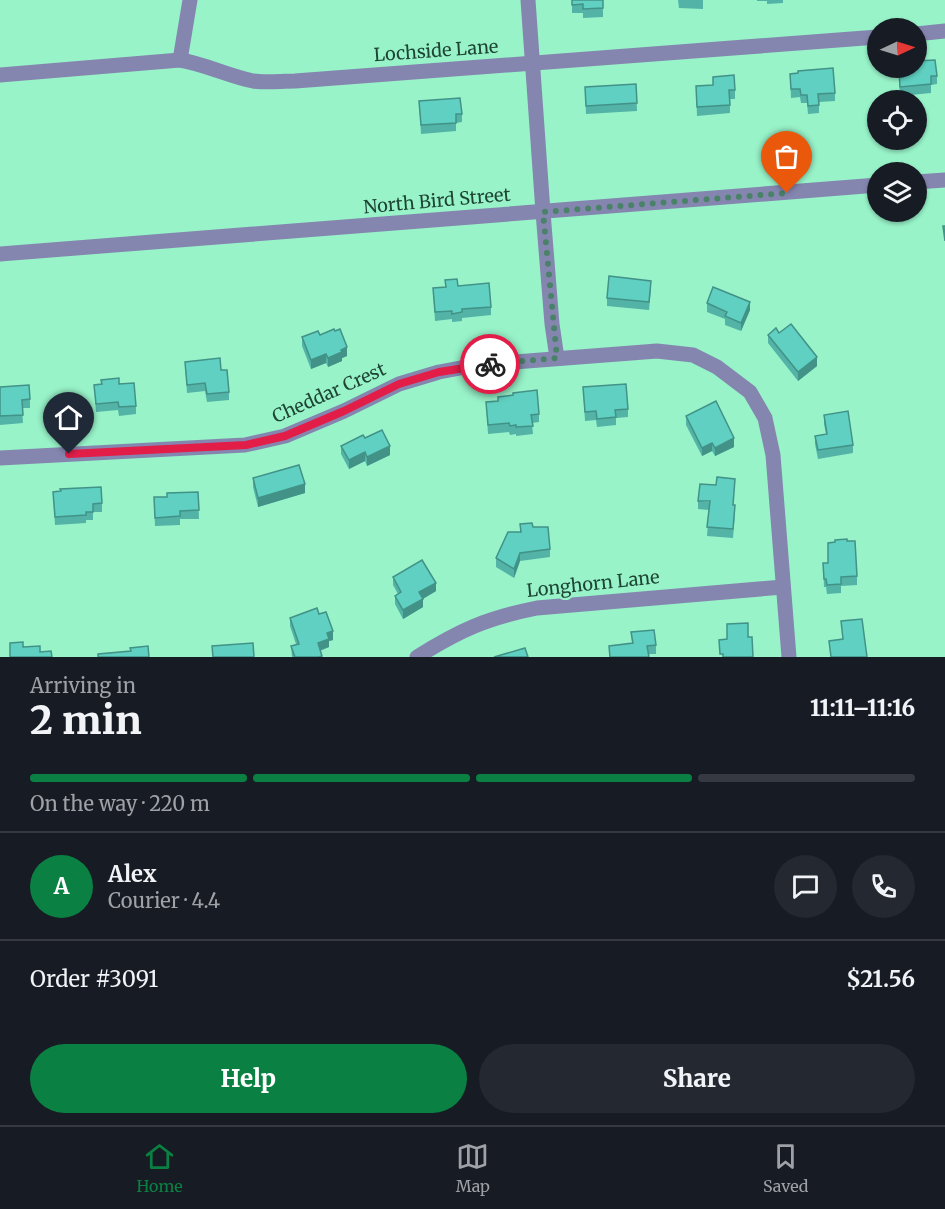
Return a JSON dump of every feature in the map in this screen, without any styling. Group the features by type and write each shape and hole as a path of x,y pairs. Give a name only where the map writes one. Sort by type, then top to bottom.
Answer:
{"street":[{"path":"180,60 190,0"},
{"path":"528,0 543,212 557,358"},
{"path":"927,33 945,31"},
{"name":"Lochside Lane","path":"0,75 180,60 256,81 295,81 867,38"},
{"path":"927,181 945,180"},
{"name":"North Bird Street","path":"0,254 867,186"},
{"name":"Cheddar Crest","path":"0,458 246,445 285,436 399,384 439,372 476,365 657,351 693,355 717,367 750,392 765,418 773,454 789,657"},
{"name":"Longhorn Lane","path":"417,657 453,635 478,624 503,615 537,608 783,587"}],"building":[{"path":"572,0 603,0 603,8 583,9 583,4 572,5"},
{"path":"927,60 935,60 937,76 931,76 931,84 900,87 900,78 927,78"},
{"path":"833,68 835,93 818,94 819,105 808,106 807,95 801,95 800,89 791,89 790,74 798,73 798,71"},
{"path":"734,75 735,90 729,90 730,105 697,107 696,86 713,85 713,77"},
{"path":"636,84 637,103 586,106 585,87"},
{"path":"460,98 462,114 456,114 456,123 421,125 419,101"},
{"path":"609,276 651,281 649,302 607,298"},
{"path":"457,279 458,286 489,283 491,307 462,309 462,312 452,314 452,311 435,312 433,288 446,287 445,280"},
{"path":"713,287 750,302 741,323 725,316 727,312 707,303"},
{"path":"791,324 817,357 798,372 768,335 776,328 779,333"},
{"path":"334,329 335,331 340,329 347,347 341,350 342,352 328,358 326,354 311,360 302,337 318,331 320,335"},
{"path":"220,358 221,370 227,370 229,392 207,394 205,383 187,385 185,362"},
{"path":"119,378 119,384 134,383 136,406 119,407 118,402 96,404 94,385 102,384 101,380"},
{"path":"626,384 628,409 615,410 616,417 597,419 596,411 585,412 583,387"},
{"path":"29,385 30,399 22,400 23,415 0,416 0,387"},
{"path":"537,390 539,414 531,415 533,426 516,427 516,425 510,426 509,423 488,425 486,402 498,401 498,397 513,395 513,393"},
{"path":"716,401 734,438 715,448 712,443 702,448 686,416"},
{"path":"848,411 853,445 818,450 815,436 827,434 824,415"},
{"path":"382,430 390,446 367,457 365,452 349,460 341,446 363,435 365,438"},
{"path":"299,465 305,484 258,498 253,478"},
{"path":"717,477 735,479 733,529 707,527 710,501 698,501 700,484 716,485"},
{"path":"101,487 102,503 93,504 93,512 86,512 86,515 55,517 53,492 61,491 60,489"},
{"path":"198,492 199,510 180,511 180,516 155,518 154,497 167,497 167,493"},
{"path":"532,523 533,527 548,527 550,549 520,553 514,569 496,558 508,532 521,532 520,524"},
{"path":"847,539 847,541 855,541 857,576 841,577 841,584 827,585 824,579 823,563 828,563 828,543"},
{"path":"422,560 436,583 419,592 423,599 403,610 395,596 401,592 393,577"},
{"path":"317,608 319,614 326,612 333,631 327,633 329,639 318,643 322,656 295,657 291,646 299,644 290,618"},
{"path":"862,619 867,657 831,657 829,641 843,639 841,621"},
{"path":"748,623 748,637 752,637 753,657 723,657 723,654 720,654 719,640 727,639 727,624"},
{"path":"654,630 656,645 647,646 649,657 610,657 609,646 633,643 631,632"},
{"path":"23,642 23,647 40,646 40,652 51,651 52,657 10,657 10,643"},
{"path":"253,643 254,657 213,657 212,646"},
{"path":"148,646 149,657 98,657 98,654 131,651 130,648"},
{"path":"525,648 528,657 494,657"}],"way so far":[{"path":"490,364 557,358 543,212 787,193"}],"route":[{"path":"69,454 246,445 265,442 344,411 399,384 439,372 490,364"}]}
